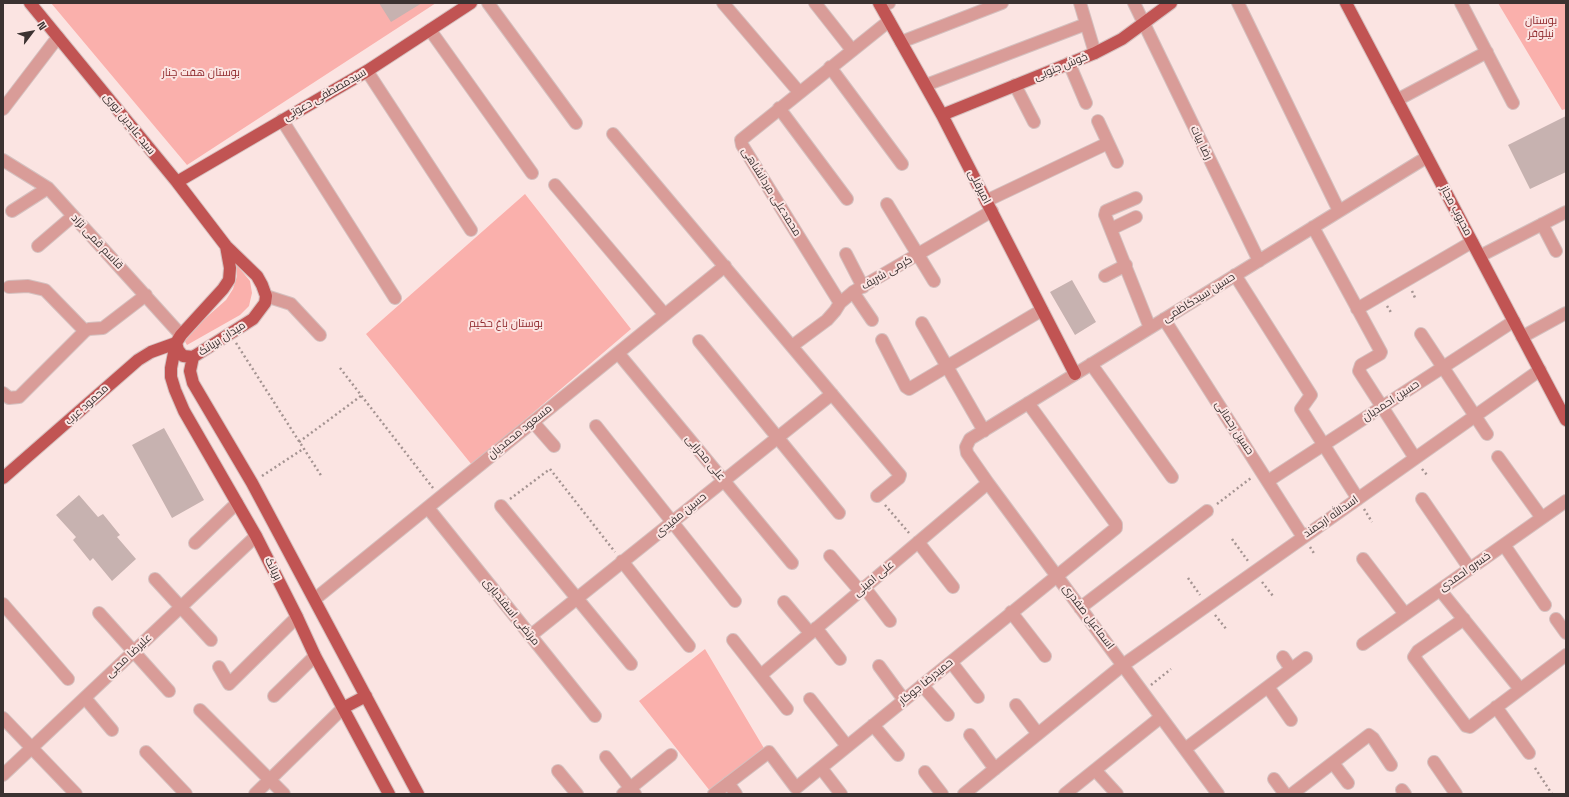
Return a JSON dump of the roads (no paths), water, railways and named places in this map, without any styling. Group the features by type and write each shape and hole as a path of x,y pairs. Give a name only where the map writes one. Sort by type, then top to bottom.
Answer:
{"main road":[{"name":"سید عابدین نوری","path":"30,3 177,182 226,246"},
{"name":"سیدمصطفی دعوتی","path":"177,182 367,71 471,3"},
{"name":"خوش جنوبی","path":"942,115 1095,53 1122,39 1171,3"},
{"name":"محبوب مجاز","path":"1346,3 1566,420"},
{"name":"امیرقلی","path":"883,4 889,21 942,115 1075,374"},
{"path":"226,246 257,276 266,296"},
{"path":"179,339 223,289 229,280 230,268 226,246"},
{"name":"میدان بریانک","path":"179,339 178,350 183,356 194,357 253,319 262,309 266,296"},
{"name":"محمود عرب","path":"3,478 138,360 179,339"},
{"name":"بریانک","path":"179,339 171,368 175,390 184,411 256,536 315,656 389,794"},
{"name":"بریانک","path":"194,357 190,371 193,383 252,483 418,794"},
{"path":"343,708 366,696"}],"street":[{"path":"488,3 576,123"},
{"path":"723,3 799,92"},
{"path":"815,3 852,50"},
{"path":"901,42 1002,3"},
{"path":"1080,3 1095,53"},
{"name":"رضا بیات","path":"1134,3 1258,261"},
{"path":"1238,3 1339,211"},
{"path":"1461,3 1513,103"},
{"name":"محمدعلی مردانشاهی","path":"840,303 742,145 741,140 744,136 889,21"},
{"path":"926,85 1086,24"},
{"path":"430,30 532,173"},
{"path":"3,109 58,37"},
{"path":"1397,100 1487,52"},
{"path":"1069,63 1086,103"},
{"path":"830,68 902,164"},
{"path":"367,71 471,230"},
{"path":"1015,85 1034,122"},
{"path":"779,108 847,199"},
{"path":"282,120 396,298"},
{"path":"1098,121 1117,162"},
{"path":"613,134 900,475 900,478 877,496"},
{"name":"کرمی شریف","path":"792,346 826,320 835,311 840,303 858,290 918,254 989,206 1108,143"},
{"name":"حسین سیدکاظمی","path":"970,439 1427,157"},
{"name":"قاسم قمی نژاد","path":"4,161 48,188 146,295 179,339"},
{"path":"555,185 665,315"},
{"path":"12,211 48,188"},
{"path":"1136,198 1106,211 1105,214 1150,328"},
{"path":"887,204 934,281"},
{"path":"1480,256 1566,212"},
{"path":"38,246 73,216"},
{"path":"1112,229 1136,217"},
{"path":"1542,224 1556,251"},
{"path":"1313,227 1381,352 1361,365 1359,371 1415,458"},
{"path":"1358,309 1472,242"},
{"path":"846,254 858,290 872,320"},
{"path":"1105,276 1126,265"},
{"name":"مسعود محمدیان","path":"315,599 725,266"},
{"path":"1235,275 1311,395 1301,409 1358,499"},
{"path":"9,287 28,286 45,290 85,331"},
{"path":"3,394 9,398 19,397 85,331 103,328 146,295"},
{"path":"266,296 291,304 320,335"},
{"path":"882,340 908,389 1042,310"},
{"path":"1522,337 1566,313"},
{"name":"حسین رحمانی","path":"1164,319 1303,537"},
{"name":"حسین احمدیان","path":"1268,481 1514,321"},
{"path":"922,323 984,430"},
{"path":"1421,334 1487,434"},
{"path":"699,341 839,513"},
{"name":"علی محرابی","path":"618,353 792,563"},
{"path":"1091,364 1172,477"},
{"name":"اسدالله ارجمند","path":"964,794 1123,664 1540,370"},
{"name":"حسین مفیدی","path":"530,636 832,394"},
{"name":"حمیدرضا جوکار","path":"728,783 769,752 796,788 1118,526 1028,403"},
{"path":"533,422 554,446"},
{"path":"596,426 735,601"},
{"name":"اسماعیل صفدری","path":"970,439 966,447 967,453 1056,576 1123,664 1218,794"},
{"path":"1498,457 1542,518"},
{"name":"علی امینی","path":"761,675 988,483"},
{"path":"1422,499 1470,569"},
{"name":"خسرو احمدی","path":"1363,644 1566,501"},
{"path":"195,543 237,503"},
{"path":"501,506 631,664"},
{"name":"مرتضی اسفندیاری","path":"428,508 596,716"},
{"path":"1080,608 1207,511"},
{"name":"علیرضا محبی","path":"3,775 256,536"},
{"path":"918,542 953,587"},
{"path":"1504,545 1545,605"},
{"path":"830,556 890,621"},
{"path":"1363,559 1405,614"},
{"path":"622,561 689,646"},
{"path":"155,579 211,640"},
{"path":"1440,590 1520,689"},
{"path":"784,602 840,659"},
{"path":"3,604 68,679"},
{"path":"1011,612 1045,656"},
{"path":"99,613 169,691"},
{"path":"219,667 230,684 297,617"},
{"path":"1464,619 1418,651 1414,657 1466,726 1470,727 1565,656"},
{"path":"1556,620 1566,633"},
{"path":"733,640 787,709"},
{"path":"274,696 315,656"},
{"path":"1282,657 1292,669"},
{"path":"1185,749 1306,658"},
{"path":"951,662 978,697"},
{"path":"879,666 904,700"},
{"path":"922,685 948,715"},
{"path":"1268,687 1291,720"},
{"path":"85,698 112,730"},
{"path":"810,699 847,746"},
{"path":"1016,705 1038,734"},
{"path":"1496,707 1529,753"},
{"path":"255,794 343,708"},
{"path":"200,710 284,794"},
{"path":"1065,794 1161,716"},
{"path":"3,718 76,794"},
{"path":"874,725 898,755"},
{"path":"970,735 995,769"},
{"path":"1292,794 1369,735 1390,765"},
{"path":"146,752 186,794"},
{"path":"606,757 630,792 671,755"},
{"path":"1434,762 1456,794"},
{"path":"1333,763 1348,782"},
{"path":"821,768 841,794"},
{"path":"1095,770 1118,794"},
{"path":"558,771 577,794"},
{"path":"925,772 942,794"},
{"path":"1274,779 1285,794"},
{"path":"714,794 728,783 736,794"}],"park label":[{"name":"بوستان نیلوفر","path":"1541,27"},
{"name":"بوستان هفت چنار","path":"201,73"},
{"name":"بوستان باغ حکیم","path":"506,324"}]}
